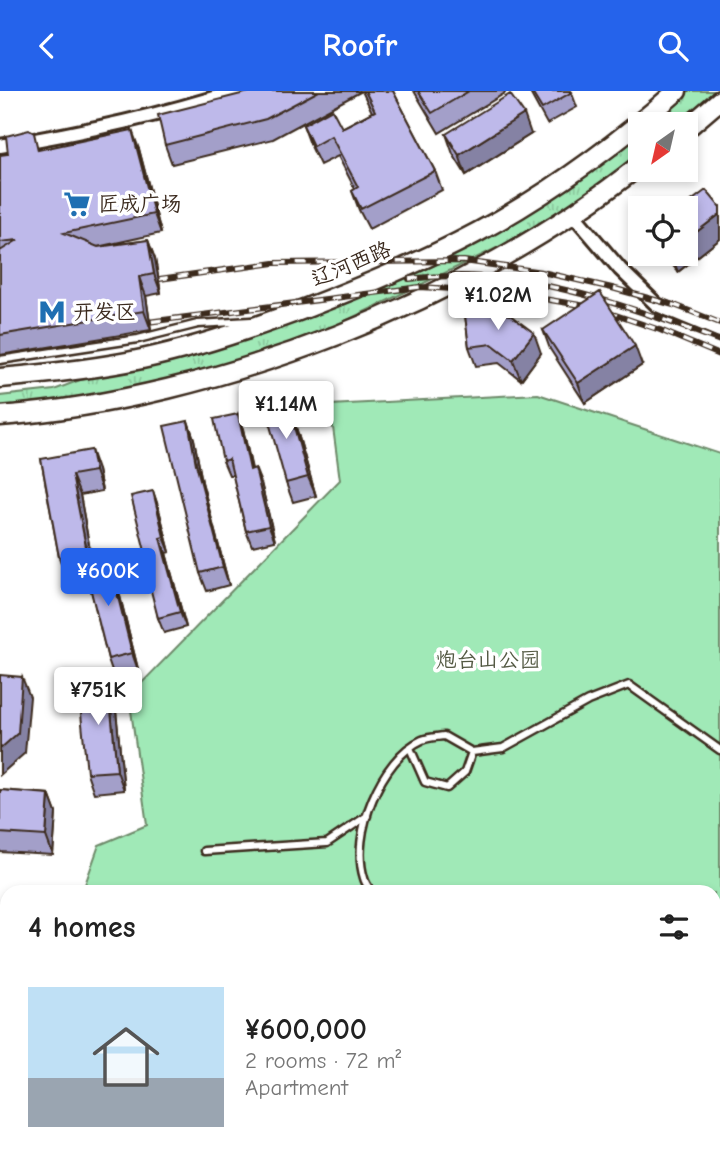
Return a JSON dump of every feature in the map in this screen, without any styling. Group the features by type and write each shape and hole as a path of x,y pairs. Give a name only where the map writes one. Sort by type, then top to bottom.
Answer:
{"main road":[{"name":"辽河西路","path":"0,378 77,370 141,359 215,341 391,273 501,219 607,147 677,91"},
{"path":"698,118 720,100"},
{"path":"0,416 147,393 223,375 285,355 449,285 513,252 573,214 628,174"}],"street":[{"path":"0,146 63,136 173,111 236,91"},
{"path":"573,214 620,269 657,305 720,331"}],"lane":[{"path":"0,360 138,339 198,324 277,319"},
{"path":"367,885 363,878 361,845 371,799 400,755 423,740 444,736 472,753 503,748 588,701 629,685 720,750"},
{"path":"410,748 425,782 447,787 465,772 472,753"},
{"path":"204,851 327,843 367,816"}],"green space":[{"path":"687,91 717,91 692,112 662,112"},
{"path":"628,137 628,164 538,228 308,339 225,366 160,383 106,394 0,409 0,396 54,390 80,380 131,370 348,299"},
{"name":"炮台山公园","path":"538,394 720,454 720,885 85,885 99,845 147,825 129,696 340,480 330,405"}],"building":[{"path":"253,91 319,91 266,119 165,145 158,115"},
{"path":"365,91 393,91 435,171 361,209 352,191 358,187 331,136 313,146 303,125 332,109 342,128 375,111"},
{"path":"418,91 469,91 432,113"},
{"path":"531,91 571,91 572,92 542,109"},
{"path":"510,94 524,114 459,155 446,134"},
{"path":"29,130 34,133 38,150 132,130 154,214 64,233 98,247 148,240 154,274 139,277 144,311 0,335 0,251 18,240 0,242 0,155 8,154 6,136"},
{"path":"706,190 720,207 720,214 698,231 698,196"},
{"path":"600,292 635,346 578,383 543,330"},
{"path":"494,312 510,315 534,333 513,360 492,344 469,347 465,315"},
{"path":"286,398 308,477 286,483 264,404"},
{"path":"238,414 250,470 255,468 269,526 246,531 229,459 223,461 214,419"},
{"path":"188,421 196,464 223,567 200,573 164,426"},
{"path":"91,450 95,471 72,475 87,552 59,557 41,459"},
{"path":"153,491 164,537 160,538 180,612 158,618 142,556 146,555 131,496"},
{"path":"108,557 132,653 108,659 84,563"},
{"path":"0,675 22,677 18,733 0,749"},
{"path":"108,681 117,771 87,773 78,684"},
{"path":"0,790 49,794 46,836 0,833"}],"railway":[{"path":"138,282 274,263 464,261 542,272 612,288 677,306 720,323"},
{"path":"409,279 489,277 528,282 607,301 720,341"},
{"path":"132,324 420,287 502,292 592,307 660,330 720,355"}],"place":[{"name":"匠成广场","path":"77,204"},
{"name":"开发区","path":"52,312"}]}
